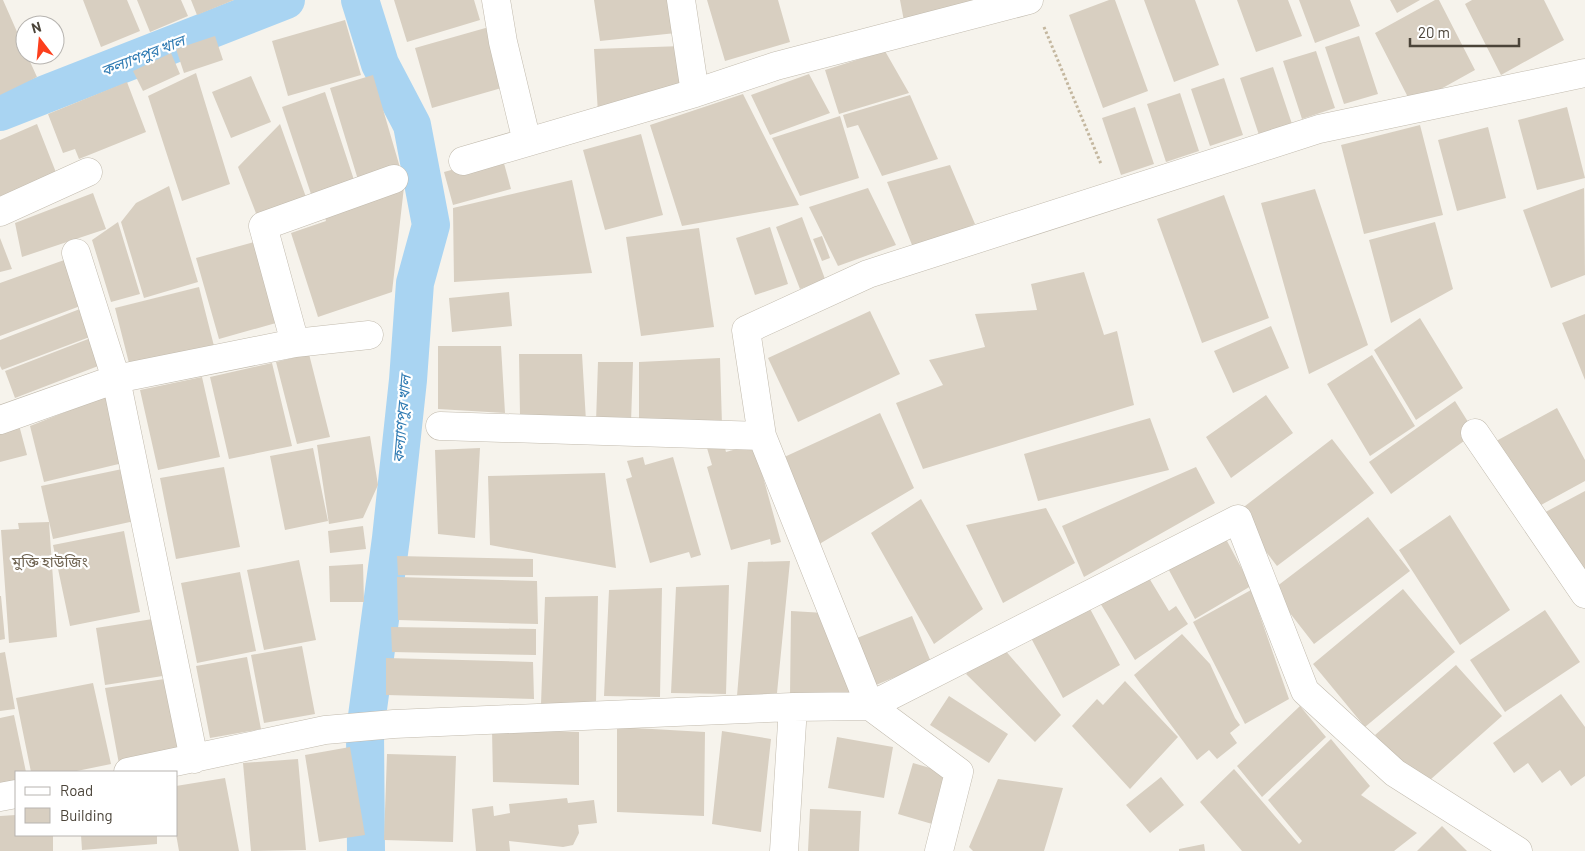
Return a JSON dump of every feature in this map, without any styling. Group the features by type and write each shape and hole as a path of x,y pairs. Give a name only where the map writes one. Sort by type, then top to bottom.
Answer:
{"street":[{"path":"496,0 503,42 528,142"},
{"path":"681,0 695,93"},
{"path":"463,161 695,93 776,66 1029,0"},
{"path":"939,851 959,772 870,706 762,436 746,330 868,274 1319,129 1585,73"},
{"path":"0,212 88,172"},
{"path":"295,343 263,226 394,179"},
{"path":"76,253 116,379 194,759"},
{"path":"0,420 116,379 295,343 369,335"},
{"path":"440,426 762,436"},
{"path":"1475,433 1585,594"},
{"path":"133,771 325,730 394,724 793,706 870,706 1238,519 1305,691 1395,773 1518,851"},
{"path":"784,851 793,706"},
{"path":"0,797 15,794"}],"path":[{"path":"1043,27 1113,195"}],"building":[{"path":"0,0 3,0 15,27 15,65 32,65 37,77 0,95"},
{"path":"83,0 127,0 140,31 101,47"},
{"path":"137,0 181,0 188,16 150,32"},
{"path":"191,0 234,0 197,15"},
{"path":"394,0 474,0 480,20 407,42"},
{"path":"594,0 671,0 676,33 600,41"},
{"path":"707,0 778,0 790,42 725,61"},
{"path":"900,0 976,0 904,21"},
{"path":"1109,0 1115,0 1148,91 1103,108 1069,15"},
{"path":"1144,0 1195,0 1219,65 1174,82"},
{"path":"1237,0 1288,0 1302,36 1256,52"},
{"path":"1299,0 1350,0 1360,26 1315,43"},
{"path":"1390,0 1420,0 1397,13"},
{"path":"1435,0 1439,0 1475,70 1412,105 1375,33"},
{"path":"1472,0 1544,0 1564,40 1501,75 1465,4"},
{"path":"345,20 361,75 288,96 272,41"},
{"path":"489,27 505,87 432,108 415,48"},
{"path":"215,36 223,60 184,73 176,49"},
{"path":"1359,36 1378,94 1344,104 1325,47"},
{"path":"683,46 685,89 598,113 594,49"},
{"path":"885,51 909,93 839,114 825,70"},
{"path":"1316,51 1335,108 1302,119 1283,61"},
{"path":"171,53 180,74 143,91 133,71"},
{"path":"1273,67 1292,124 1259,135 1240,78"},
{"path":"196,73 230,184 182,201 148,96"},
{"path":"809,74 830,113 770,135 751,95"},
{"path":"373,75 401,171 359,183 330,88"},
{"path":"251,76 271,122 231,138 212,92"},
{"path":"1224,78 1243,135 1210,146 1191,89"},
{"path":"127,82 146,132 79,159 75,149 63,153 48,114"},
{"path":"325,92 355,183 312,197 282,107"},
{"path":"1180,93 1199,151 1166,162 1147,104"},
{"path":"743,94 799,205 682,226 650,125"},
{"path":"910,95 938,159 882,176 858,125 847,128 843,115"},
{"path":"1135,107 1154,164 1121,175 1102,118"},
{"path":"1567,107 1585,178 1537,190 1518,120"},
{"path":"840,116 859,178 800,196 772,138"},
{"path":"37,124 57,175 0,198 0,140"},
{"path":"280,124 307,200 259,221 238,167"},
{"path":"1420,125 1443,215 1364,234 1341,145"},
{"path":"1488,127 1506,198 1457,211 1438,140"},
{"path":"641,134 663,215 605,230 583,150"},
{"path":"502,156 511,189 453,205 444,172"},
{"path":"950,165 975,224 914,250 887,182"},
{"path":"572,180 592,273 454,282 453,208"},
{"path":"169,186 198,282 144,298 121,222 136,203"},
{"path":"404,187 392,292 318,317 291,233 326,221 324,215"},
{"path":"868,188 896,245 838,266 809,207"},
{"path":"1584,188 1585,275 1551,288 1523,210"},
{"path":"1315,189 1368,345 1309,374 1261,203"},
{"path":"93,193 106,229 22,257 15,223"},
{"path":"1224,195 1269,318 1202,343 1157,219"},
{"path":"802,217 825,279 800,289 776,227"},
{"path":"118,222 140,294 111,302 92,240"},
{"path":"1435,222 1453,289 1391,323 1369,240"},
{"path":"770,227 788,284 755,295 736,238"},
{"path":"699,228 714,327 641,336 626,237"},
{"path":"822,236 830,258 822,261 813,239"},
{"path":"0,238 12,269 0,272"},
{"path":"261,240 283,321 219,339 196,258"},
{"path":"67,259 83,305 0,336 0,283"},
{"path":"1084,272 1104,335 1117,331 1134,405 923,469 896,403 943,385 929,360 985,347 975,314 1037,310 1031,284"},
{"path":"199,287 214,346 130,367 115,308"},
{"path":"509,292 512,326 452,332 449,298"},
{"path":"85,307 95,335 2,370 0,366 0,340"},
{"path":"870,311 900,374 798,422 768,358"},
{"path":"1585,314 1585,380 1562,323"},
{"path":"1420,318 1463,388 1416,420 1374,350"},
{"path":"1271,326 1289,368 1233,393 1214,351"},
{"path":"96,336 106,363 15,398 5,371"},
{"path":"438,346 501,346 505,413 438,409"},
{"path":"309,354 330,437 297,444 276,362"},
{"path":"519,354 582,354 586,421 520,416"},
{"path":"1372,355 1415,426 1370,456 1327,384"},
{"path":"720,358 722,425 639,423 639,362"},
{"path":"598,362 633,362 631,423 596,422"},
{"path":"272,363 292,446 229,459 210,377"},
{"path":"202,377 220,457 158,470 140,390"},
{"path":"111,394 127,462 44,482 30,426"},
{"path":"1266,395 1293,433 1231,478 1206,437"},
{"path":"1455,401 1475,433 1391,494 1369,462"},
{"path":"1557,408 1585,460 1585,481 1530,511 1487,446"},
{"path":"880,413 914,488 816,546 780,459"},
{"path":"1150,418 1169,470 1038,501 1024,454"},
{"path":"19,425 27,455 0,462 0,431"},
{"path":"370,436 378,485 363,518 329,524 317,445"},
{"path":"1332,439 1374,493 1277,566 1236,513"},
{"path":"724,444 726,452 754,444 781,542 771,545 770,539 731,550 707,467 712,465 707,448"},
{"path":"313,448 328,521 285,530 270,456"},
{"path":"480,448 475,538 438,534 435,450"},
{"path":"643,457 645,465 673,457 701,555 691,558 689,552 650,563 626,479 632,477 627,461"},
{"path":"224,467 240,547 176,559 160,478"},
{"path":"1196,467 1215,503 1084,577 1062,526"},
{"path":"127,468 139,520 53,539 41,486"},
{"path":"605,473 616,568 490,545 488,476"},
{"path":"1585,491 1585,572 1538,516"},
{"path":"921,499 983,609 934,644 871,533"},
{"path":"1046,508 1075,563 1003,603 966,525"},
{"path":"1450,515 1510,610 1460,645 1399,550"},
{"path":"1368,517 1410,571 1314,644 1272,590"},
{"path":"49,522 57,637 9,643 1,530 19,529 18,523"},
{"path":"363,526 366,549 330,553 328,531"},
{"path":"1219,526 1251,586 1195,619 1163,559"},
{"path":"124,531 140,612 70,626 53,545"},
{"path":"397,556 533,559 533,577 398,575"},
{"path":"299,560 316,640 264,650 247,570"},
{"path":"790,561 777,693 737,696 748,562"},
{"path":"363,564 364,602 330,602 329,566"},
{"path":"1143,568 1169,611 1176,606 1188,624 1135,660 1097,598"},
{"path":"240,572 256,651 197,663 181,583"},
{"path":"397,577 537,581 538,624 398,620"},
{"path":"729,585 726,694 671,693 676,587"},
{"path":"662,588 660,697 604,696 609,590"},
{"path":"1403,589 1455,652 1365,727 1313,664"},
{"path":"1251,590 1289,699 1245,724 1193,622"},
{"path":"0,596 5,639 0,640"},
{"path":"598,596 596,704 541,704 545,597"},
{"path":"1088,605 1120,665 1063,698 1031,638"},
{"path":"1545,610 1580,662 1505,712 1470,660"},
{"path":"791,611 825,613 853,698 790,696"},
{"path":"912,616 931,662 876,685 857,638"},
{"path":"159,618 169,675 105,685 96,628"},
{"path":"391,627 536,629 536,655 392,652"},
{"path":"1182,634 1210,664 1240,725 1230,733 1237,743 1217,759 1209,750 1197,760 1134,675"},
{"path":"998,642 1061,715 1035,742 966,674"},
{"path":"302,646 315,714 264,723 251,655"},
{"path":"5,652 15,709 0,711 0,653"},
{"path":"247,657 261,729 210,738 196,666"},
{"path":"386,658 533,662 534,699 386,695"},
{"path":"1456,665 1502,716 1421,788 1375,735"},
{"path":"171,678 184,753 119,764 105,688"},
{"path":"1125,681 1178,737 1130,789 1072,726 1097,699 1103,705"},
{"path":"93,683 111,764 77,771 31,771 16,698"},
{"path":"1561,694 1585,727 1585,776 1571,786 1560,770 1542,783 1528,763 1514,773 1493,743"},
{"path":"949,696 1008,734 989,763 930,725"},
{"path":"1300,706 1326,737 1262,797 1237,766"},
{"path":"14,715 26,771 15,771 15,780 0,783 0,718"},
{"path":"617,727 705,732 704,816 617,812"},
{"path":"492,729 579,732 579,785 493,782"},
{"path":"722,731 771,739 761,832 712,824"},
{"path":"837,737 893,747 884,798 828,788"},
{"path":"1331,739 1370,786 1361,795 1417,833 1394,851 1242,851 1200,802 1234,769 1299,844 1302,841 1268,800"},
{"path":"350,747 365,835 319,842 305,755"},
{"path":"387,754 456,756 453,842 384,840"},
{"path":"298,759 306,850 251,851 243,763"},
{"path":"913,763 954,775 939,826 898,814"},
{"path":"1161,777 1184,805 1150,833 1126,805"},
{"path":"225,778 239,851 179,851 176,836 178,836 178,786"},
{"path":"998,779 1063,788 1044,851 973,851 969,847"},
{"path":"567,798 568,803 594,800 597,823 578,825 579,833 573,845 563,847 509,841 510,851 476,851 472,809 493,806 494,816 510,813 509,804"},
{"path":"810,809 861,811 859,851 808,851"},
{"path":"15,815 15,836 53,836 53,851 0,851 0,816"},
{"path":"1442,826 1467,851 1417,851"},
{"path":"81,836 157,836 157,844 82,850"},
{"path":"1204,844 1205,851 1179,851 1179,849"}],"waterway":[{"name":"কল্যাণপুর খাল","path":"0,112 286,0"},
{"name":"কল্যাণপুর খাল","path":"360,0 380,64 412,125 431,225 415,283 408,380 391,538 365,731 366,851"}],"district":[{"name":"মুক্তি হাউজিং","path":"50,562"}]}
